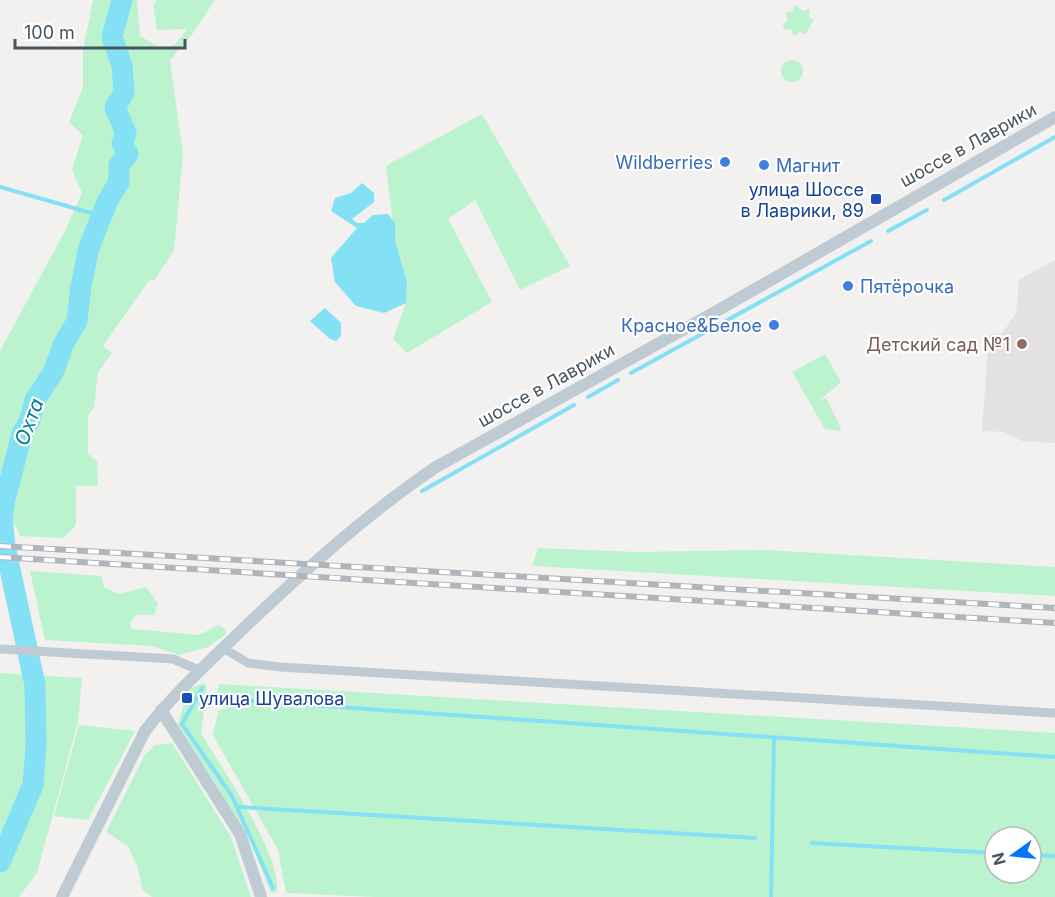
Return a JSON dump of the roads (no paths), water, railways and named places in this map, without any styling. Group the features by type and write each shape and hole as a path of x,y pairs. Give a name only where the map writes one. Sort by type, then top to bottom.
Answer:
{"street":[{"name":"шоссе в Лаврики","path":"62,897 145,731 161,710 199,670 396,494 436,467 715,312 1055,117"},
{"path":"223,648 248,663 280,667 1055,713"},
{"path":"0,649 172,659 199,670"},
{"path":"161,710 240,834 261,897"}],"water":[{"path":"362,183 374,193 374,202 352,219 357,223 364,223 373,215 388,214 395,223 395,240 407,282 406,303 384,313 356,306 335,282 331,258 357,228 331,211 335,198 351,193"},
{"path":"325,308 341,323 341,336 336,341 330,339 310,321"}],"waterway":[{"name":"Охта","path":"0,862 33,785 36,746 35,685 5,546 2,518 22,434 30,420 35,400 54,371 63,345 77,321 89,247 108,200 119,182 119,165 128,154 122,143 126,133 115,108 124,92 122,66 112,37 122,0"},
{"path":"944,200 1055,137"},
{"path":"0,187 102,216"},
{"path":"888,231 927,210"},
{"path":"631,373 871,241"},
{"path":"588,397 618,380"},
{"path":"422,491 574,405"},
{"path":"202,688 182,724 232,796 273,888"},
{"path":"197,697 1055,757"},
{"path":"771,897 774,739"},
{"path":"238,807 755,838"},
{"path":"812,843 983,852"},
{"path":"1043,856 1055,856"}],"railway":[{"path":"0,546 1055,608"},
{"path":"0,557 1055,623"}],"place":[{"name":"Wildberries","path":"725,162"},
{"name":"Магнит","path":"764,165"},
{"name":"улица Шоссе в Лаврики, 89","path":"876,199"},
{"name":"Пятёрочка","path":"848,286"},
{"name":"Красное&Белое","path":"774,325"},
{"name":"Детский сад №1","path":"1022,344"},
{"name":"улица Шувалова","path":"187,698"}]}
